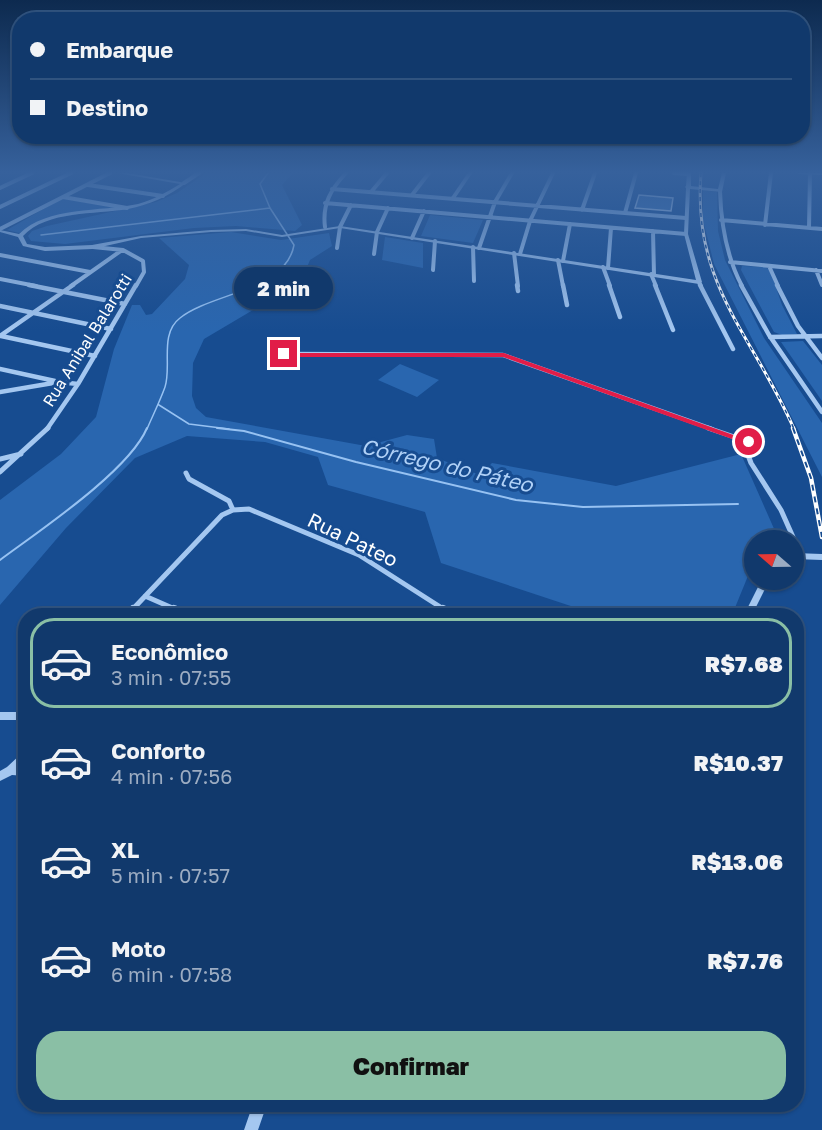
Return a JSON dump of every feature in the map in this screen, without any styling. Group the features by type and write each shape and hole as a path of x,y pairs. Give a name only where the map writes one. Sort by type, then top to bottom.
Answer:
{"street":[{"path":"20,236 32,226"},
{"path":"374,254 380,226"},
{"path":"412,238 417,226"},
{"path":"474,281 476,248 485,226"},
{"path":"518,291 517,254 528,226"},
{"path":"567,305 561,261 570,226"},
{"path":"588,226 686,234"},
{"path":"686,226 686,234 699,282 734,350"},
{"path":"722,226 729,262 770,337 822,412"},
{"path":"776,226 822,229"},
{"path":"92,247 141,237 224,230 246,230 282,236 325,227 340,227 699,282"},
{"path":"338,248 340,227"},
{"path":"611,228 606,267 620,317"},
{"name":"Rua Anibal Balarotti","path":"0,230 20,236 22,243 35,248 92,247 123,250 139,257 145,266 141,278 95,356 44,434 25,453 0,472"},
{"path":"653,231 652,275 673,330"},
{"path":"433,270 435,241"},
{"path":"0,336 123,250"},
{"path":"0,255 90,272"},
{"path":"729,262 822,271"},
{"path":"769,266 783,302 804,336 822,358"},
{"path":"816,270 822,285"},
{"path":"0,279 125,304"},
{"path":"0,306 111,329"},
{"path":"0,336 95,356"},
{"path":"770,337 822,336"},
{"path":"284,354 504,355 749,442 748,455 751,463 781,510 788,530"},
{"path":"0,369 78,384"},
{"path":"0,392 59,382"},
{"path":"0,459 25,453"},
{"path":"134,608 222,515 233,510 229,501 189,479 186,473"},
{"name":"Rua Pateo","path":"233,510 249,509 359,555 442,608"},
{"path":"804,556 822,557"},
{"path":"752,608 760,590"},
{"path":"145,596 172,608"},
{"path":"0,716 18,717"},
{"path":"0,776 18,763"},
{"path":"11,770 18,770"},
{"path":"250,1130 257,1112"}],"shaded area":[{"path":"14,226 32,226 19,233 7,230"},
{"path":"47,226 301,226 295,231 236,226 194,228 65,244 31,241 28,236 32,231"},
{"path":"425,226 481,226 473,243 421,236"},
{"path":"704,226 718,226 725,260 764,338 822,423 822,477 714,264"},
{"path":"231,232 281,240 329,233 332,246 310,260 304,274 287,278 254,301 253,310 204,339 193,363 192,396 196,408 206,417 366,446 407,435 434,439 437,458 480,475 492,463 616,486 741,454 775,530 744,530 744,586 735,608 577,608 441,563 425,512 328,485 318,457 265,442 187,436 135,458 66,528 0,605 0,500 61,454 96,417 114,349 132,305 140,305 146,315 152,314 185,279 189,265 159,238"},
{"path":"385,237 423,243 423,268 382,260"},
{"path":"742,266 765,267 770,270 782,305 797,334 782,335 774,332 741,270"},
{"path":"803,341 822,365 822,401 781,342"},
{"path":"400,364 439,380 417,397 378,380"}],"waterway":[{"path":"41,235 120,226"},
{"path":"147,429 165,387 168,341 174,325 193,310 263,282 277,272 288,260 294,245 282,226"},
{"name":"Córrego do Páteo","path":"159,405 189,424 229,429"},
{"path":"0,560 103,481 137,445 147,428"},
{"name":"Córrego do Páteo","path":"217,428 244,431 356,462 516,500 583,507 738,504"}],"railway":[{"path":"703,226 706,247 729,308 794,429"},
{"path":"793,428 811,478 822,537"}],"route":[{"path":"284,354 504,355 749,442"}]}
